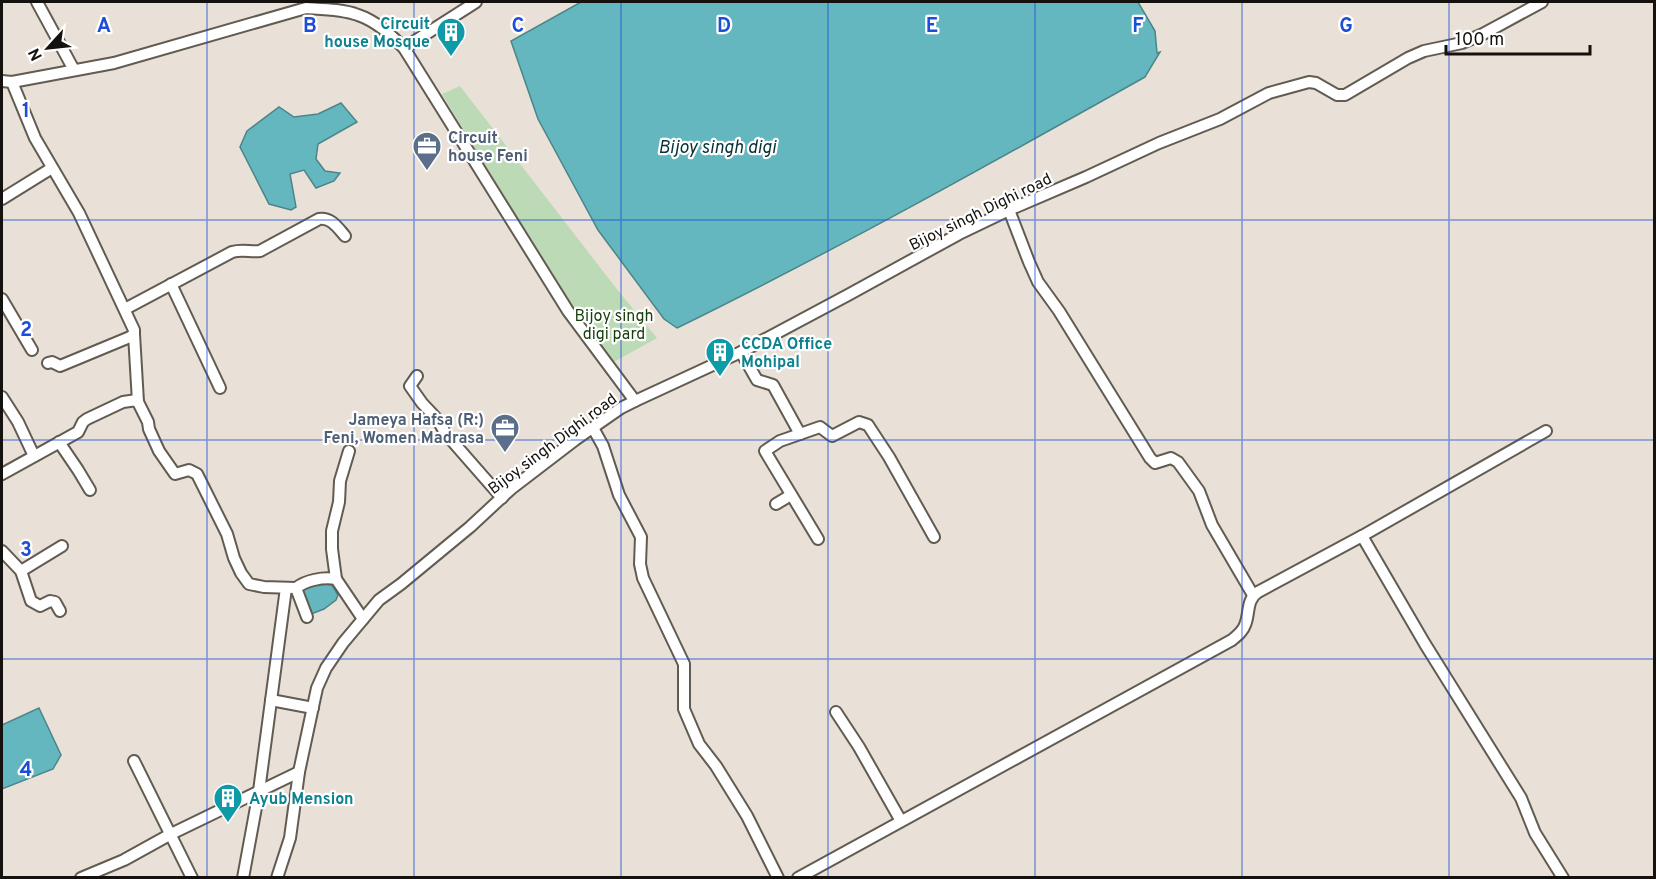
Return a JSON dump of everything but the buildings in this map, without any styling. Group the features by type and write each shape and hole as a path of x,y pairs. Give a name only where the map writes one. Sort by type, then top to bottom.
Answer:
{"street":[{"path":"37,2 74,70"},
{"path":"404,48 462,5 476,2"},
{"name":"Bijoy singh Dighi road","path":"277,878 290,837 299,772 317,688 326,668 379,600 530,475 593,428 635,400 741,351 848,296 960,234 1159,143 1220,119 1269,93 1309,82 1316,83 1337,95 1345,95 1408,58 1424,51 1462,44 1542,2"},
{"path":"336,579 325,577 291,588 249,584 241,573 227,534 197,474 189,470 175,474 159,452 138,402 134,330 79,213 35,138 7,81 114,63 311,5 359,15 387,32 404,48 568,311 635,400"},
{"path":"2,199 52,168"},
{"path":"1009,210 1038,282 1059,311 1150,458 1155,463 1171,458 1178,462 1199,491 1212,525 1253,595"},
{"path":"125,309 232,252 260,251 319,219 329,220 345,236"},
{"path":"171,284 220,388"},
{"path":"2,299 32,350"},
{"path":"48,363 52,362 60,366 134,334"},
{"path":"741,351 757,380 773,385 800,434"},
{"path":"417,376 410,386 446,434 502,498"},
{"path":"2,397 18,422 34,456"},
{"path":"2,474 78,432 87,419 123,402 137,400 138,402"},
{"path":"818,539 765,451 780,441 820,427 832,436 859,422 868,425 889,457 934,537"},
{"path":"593,428 603,446 619,495 641,537 640,564 643,578 684,664 684,709 699,744 716,766 747,816 778,878"},
{"path":"798,878 1232,640 1246,624 1253,595 1546,431"},
{"path":"59,442 90,490"},
{"path":"349,451 340,481 339,502 332,531 332,549 336,579 363,619"},
{"path":"776,504 791,495"},
{"path":"1362,536 1425,644 1521,798 1535,833 1563,878"},
{"path":"21,571 62,546"},
{"path":"2,551 21,571 32,601 40,606 50,601 55,602 60,611"},
{"path":"291,588 307,617"},
{"path":"243,878 291,588"},
{"path":"271,700 313,708"},
{"path":"836,712 864,755 901,821"},
{"path":"135,760 192,878"},
{"path":"81,878 124,860 171,834 299,772"}],"green space":[{"name":"Bijoy singh digi pard","path":"460,86 657,338 612,363 563,293 442,94"}],"water":[{"name":"Bijoy singh digi","path":"581,2 1138,2 1155,31 1157,53 1160,52 1145,77 854,237 677,328 664,319 598,230 538,119 511,41"},
{"path":"341,103 357,122 318,144 316,159 325,171 340,173 334,181 316,188 304,170 290,174 296,207 291,210 269,204 240,147 247,131 279,107 294,117 318,114"},
{"path":"321,583 332,585 338,595 336,600 324,609 311,614 300,590"},
{"path":"39,708 61,755 53,769 2,789 2,725"}],"place":[{"name":"Circuit house Mosque","path":"451,58"},
{"name":"Circuit house Feni","path":"427,172"},
{"name":"CCDA Office Mohipal","path":"720,378"},
{"name":"Jameya Hafsa (R:) Feni, Women Madrasa","path":"505,454"},
{"name":"Ayub Mension","path":"228,824"}]}
